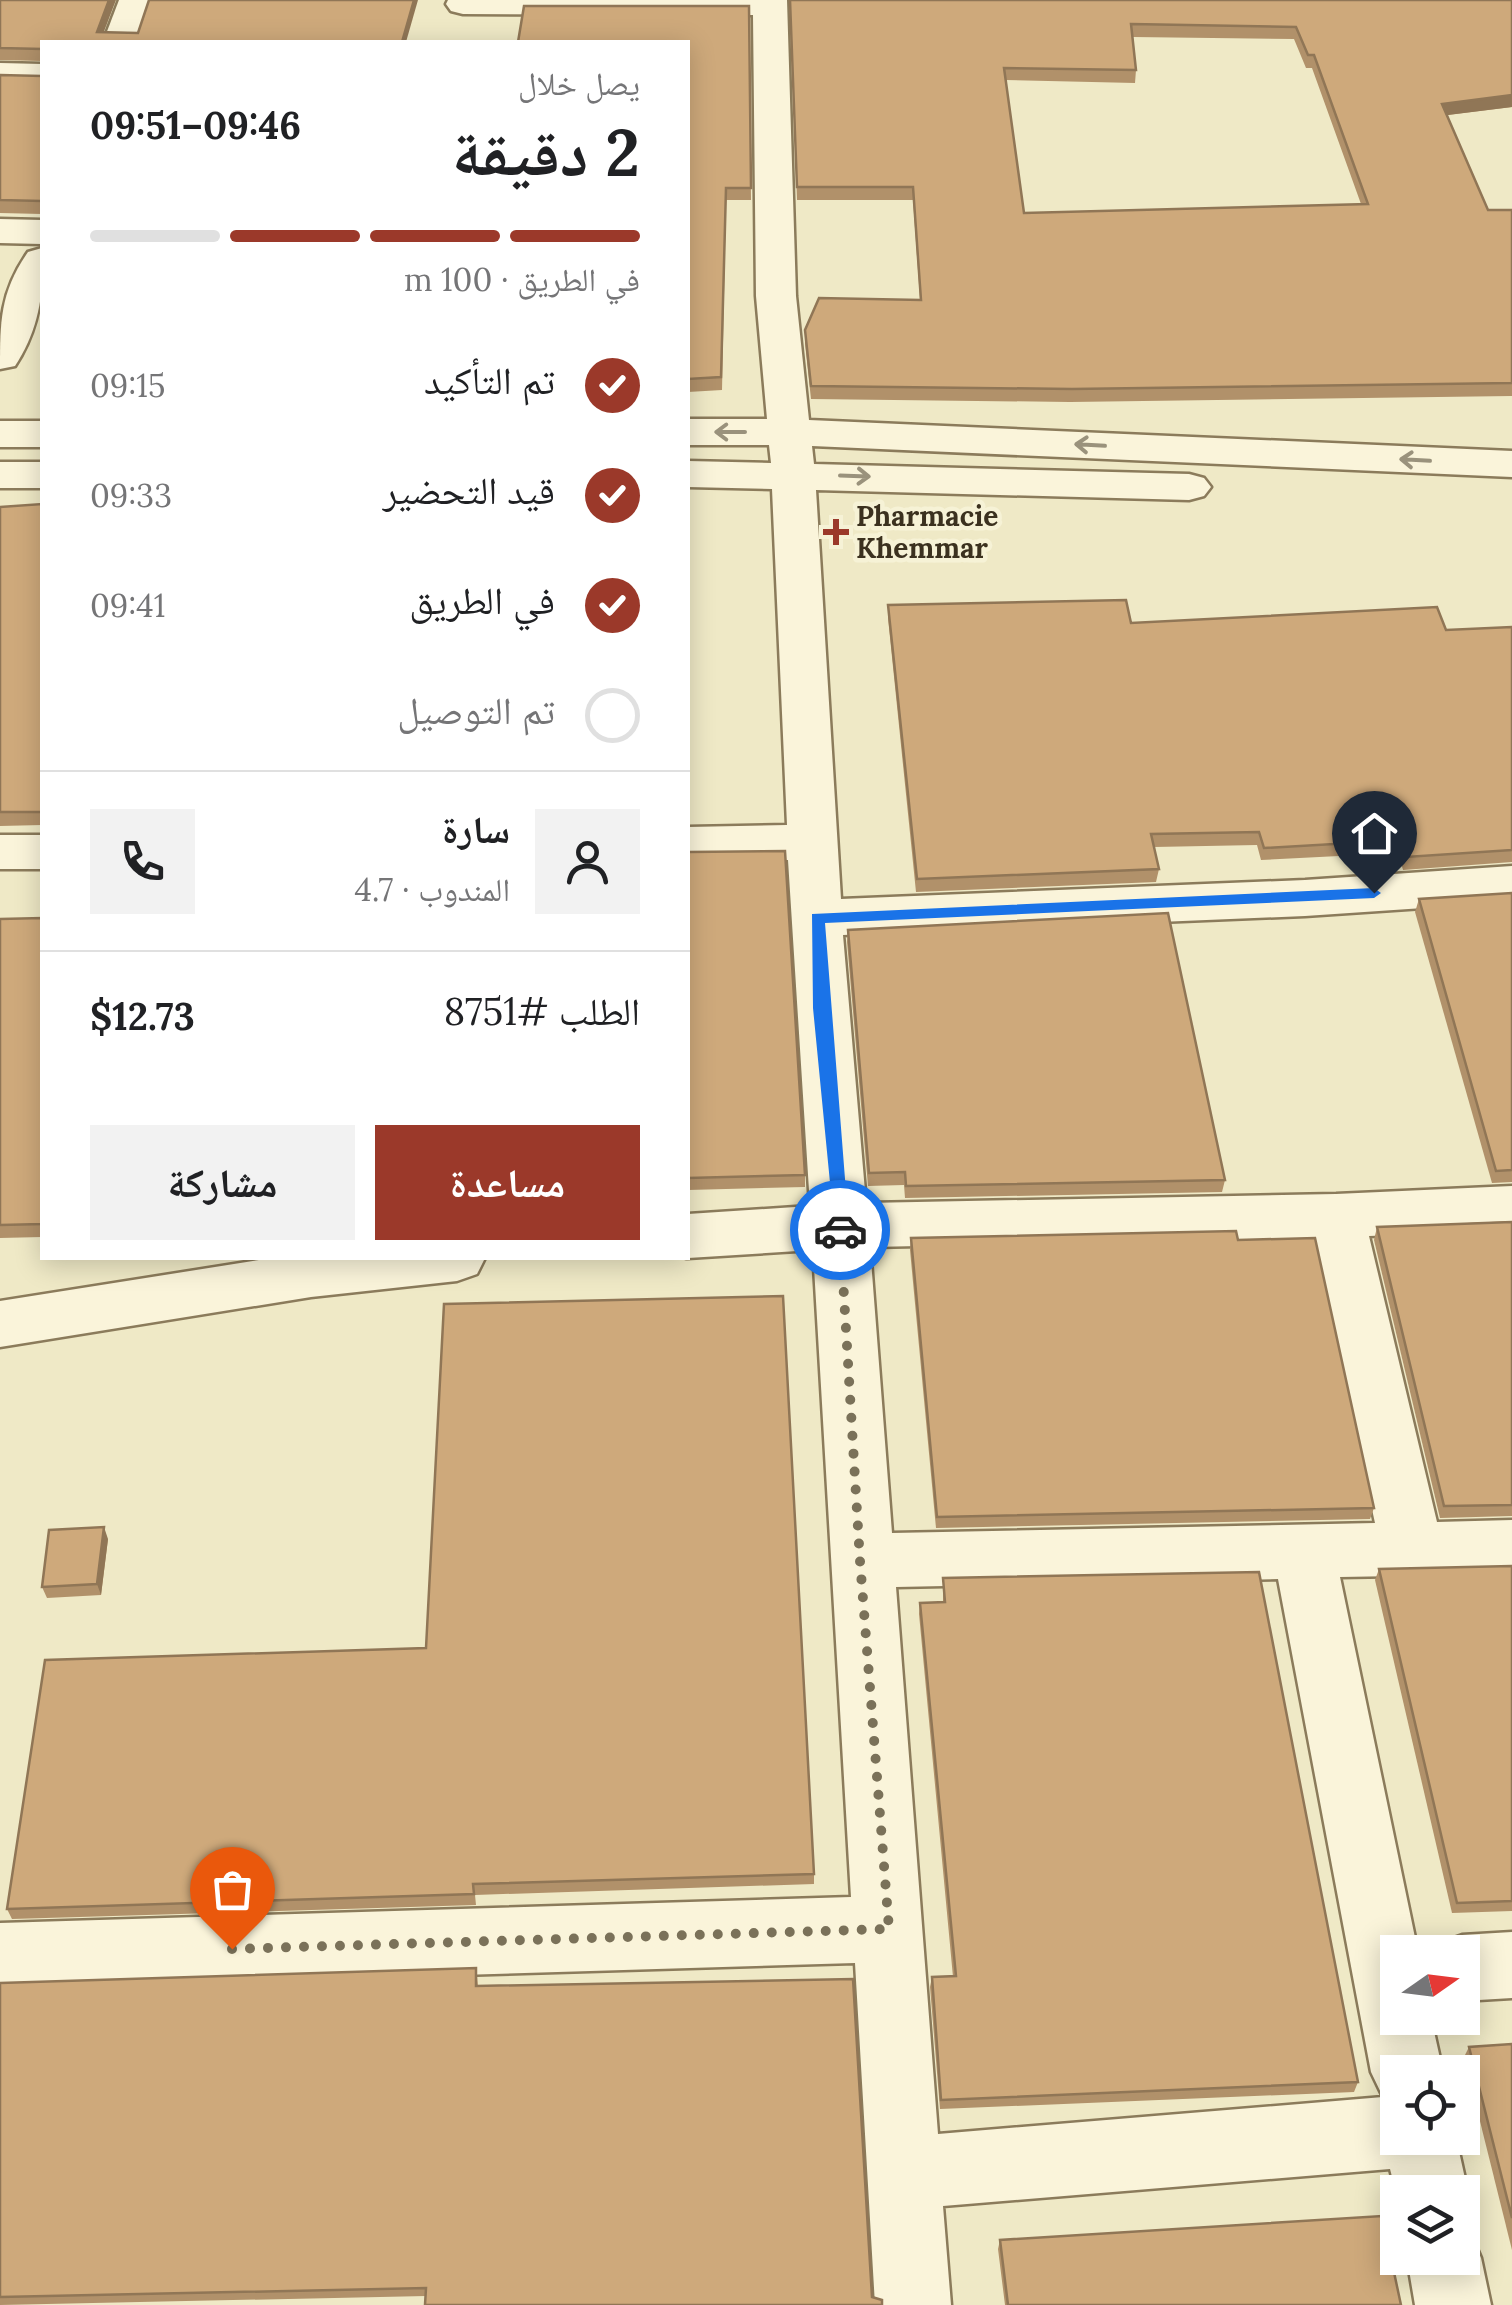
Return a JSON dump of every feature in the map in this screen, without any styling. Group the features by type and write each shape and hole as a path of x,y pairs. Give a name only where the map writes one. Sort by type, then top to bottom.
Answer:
{"street":[{"path":"122,40 136,0"},
{"path":"458,40 463,2 770,2 776,296 790,453 821,1008 840,1226 914,2305"},
{"path":"0,74 40,75"},
{"path":"0,231 40,232"},
{"path":"0,357 40,265"},
{"path":"690,432 790,453 1512,499"},
{"path":"0,434 40,434"},
{"path":"690,474 790,453 1512,464"},
{"path":"0,475 40,475"},
{"path":"690,844 814,842"},
{"path":"0,852 40,852"},
{"path":"817,918 1305,898 1512,884"},
{"path":"690,1236 840,1226 1336,1216 1512,1208"},
{"path":"1336,1216 1412,1549"},
{"path":"0,1324 311,1274 439,1260"},
{"path":"860,1561 1512,1547"},
{"path":"1304,1552 1384,1935"},
{"path":"0,1956 889,1929"},
{"path":"1480,1967 1512,1965"},
{"path":"905,2173 1380,2133"},
{"path":"1447,2275 1453,2305"}],"building":[{"path":"0,0 109,0 97,32 138,33 149,0 414,0 403,40 40,40 40,49 0,48"},
{"path":"790,0 1512,0 1512,95 1442,104 1488,210 1512,210 1512,383 1072,389 811,386 805,330 819,298 921,300 913,187 797,187","holes":["1131,24 1296,27 1308,55 1314,55 1368,204 1024,213 1004,68 1136,70"]},
{"path":"524,6 749,6 751,188 726,188 721,377 690,379 690,40 518,40"},
{"path":"0,75 40,76 40,201 0,200"},
{"path":"40,504 40,812 0,812 0,507"},
{"path":"1126,600 1131,623 1437,607 1446,630 1512,627 1512,850 1406,857 1402,840 1264,848 1259,832 1151,834 1159,869 917,879 888,605"},
{"path":"785,851 805,1175 690,1178 690,852"},
{"path":"1512,893 1512,1170 1496,1171 1419,899"},
{"path":"1168,913 1225,1180 906,1186 905,1172 869,1173 848,930"},
{"path":"40,918 40,1224 0,1225 0,919"},
{"path":"1512,1222 1512,1505 1444,1506 1377,1227"},
{"path":"1236,1231 1238,1240 1315,1238 1374,1508 937,1517 911,1238"},
{"path":"783,1296 814,1874 473,1884 474,1894 7,1909 45,1660 426,1648 444,1304"},
{"path":"104,1527 97,1584 42,1587 49,1530"},
{"path":"1512,1566 1512,1901 1457,1903 1379,1569"},
{"path":"1259,1572 1358,2082 941,2100 932,1977 956,1976 920,1603 945,1602 943,1578"},
{"path":"476,1968 476,1986 853,1979 872,2297 882,2300 882,2305 425,2305 426,2288 0,2297 0,1983"},
{"path":"1512,2044 1512,2218 1480,2091 1480,2055 1471,2055 1469,2047"},
{"path":"1380,2216 1380,2275 1395,2275 1401,2305 1008,2305 1000,2240"}],"way so far":[{"path":"232,1949 889,1929 860,1561 840,1230"}],"place":[{"name":"Pharmacie Khemmar","path":"836,532"}],"route":[{"path":"840,1230 817,918 1374,893"}]}
